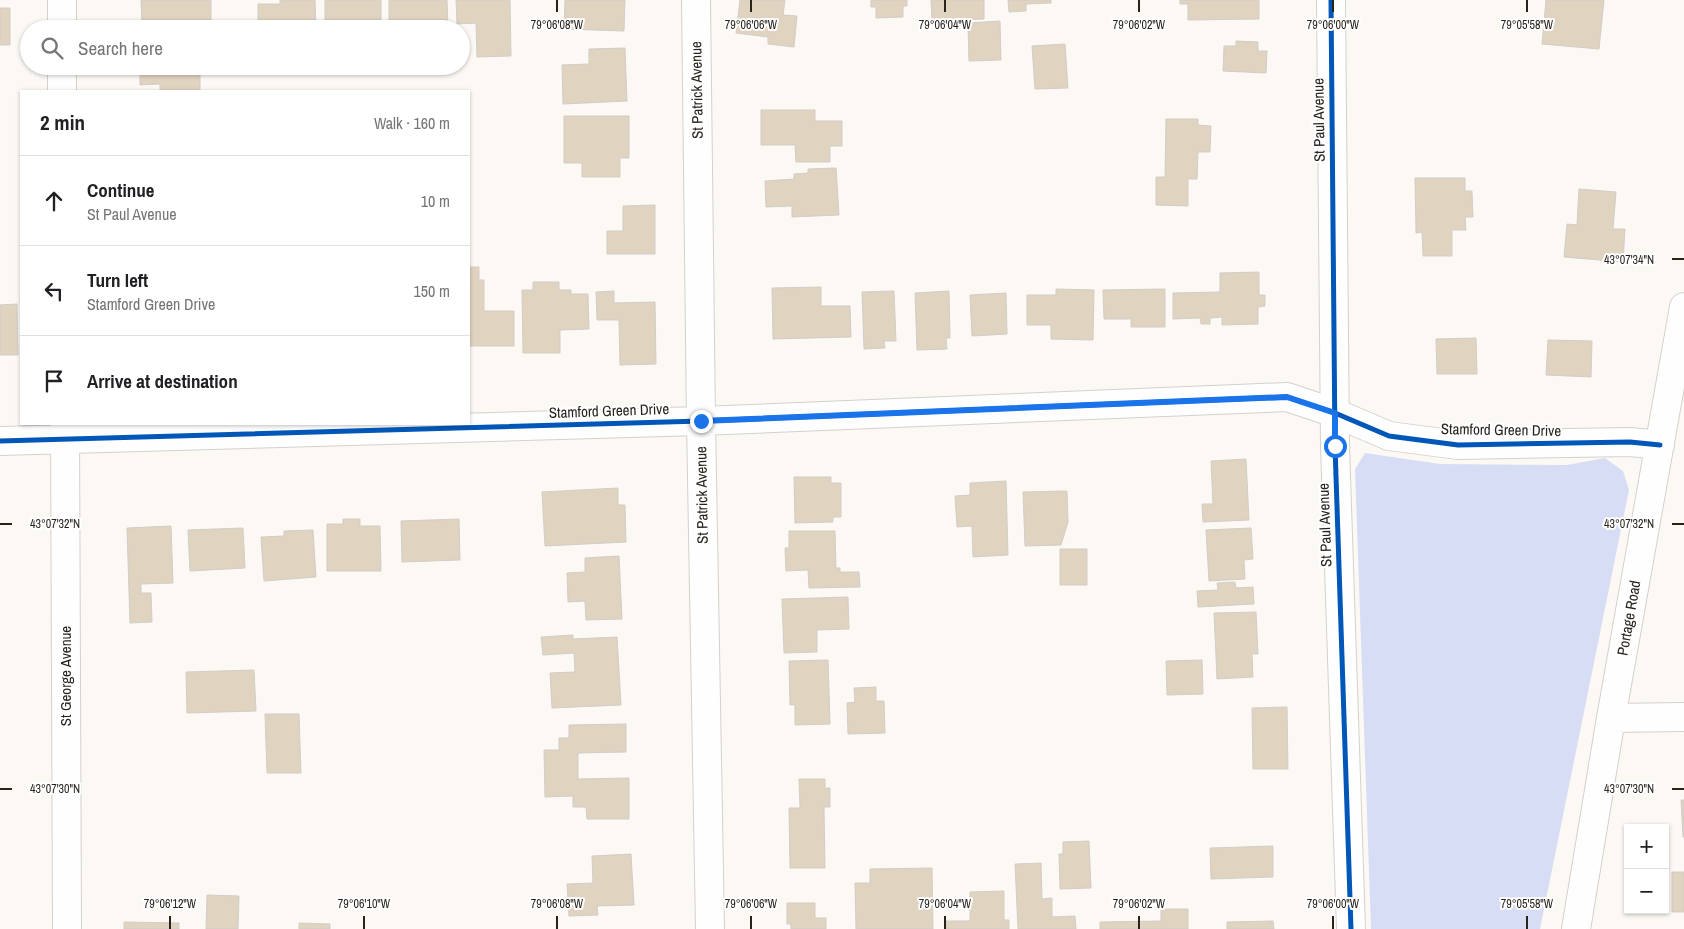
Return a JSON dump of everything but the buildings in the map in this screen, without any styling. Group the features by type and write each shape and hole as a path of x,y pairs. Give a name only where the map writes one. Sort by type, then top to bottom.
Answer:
{"street":[{"path":"62,0 62,20"},
{"name":"St Patrick Avenue","path":"696,0 710,929"},
{"name":"St Paul Avenue","path":"1331,0 1335,413 1351,929"},
{"path":"62,75 62,90"},
{"name":"Portage Road","path":"1576,929 1611,718 1684,307"},
{"name":"Stamford Green Drive","path":"470,425 701,421 1287,397 1335,413 1389,436 1458,445 1630,442 1660,445"},
{"name":"Stamford Green Drive","path":"0,441 65,431 447,425"},
{"name":"St George Avenue","path":"65,431 67,929"},
{"path":"1611,718 1684,717"}],"shaded area":[{"path":"1365,453 1440,464 1567,465 1605,458 1623,471 1629,490 1540,929 1371,929 1355,469"}],"cycle path":[{"path":"1331,0 1335,446 1351,929"},
{"path":"0,441 701,421 1287,397 1335,413 1389,436 1458,445 1630,442 1660,445"}],"route":[{"path":"701,421 1287,397 1335,413 1335,446"}]}
